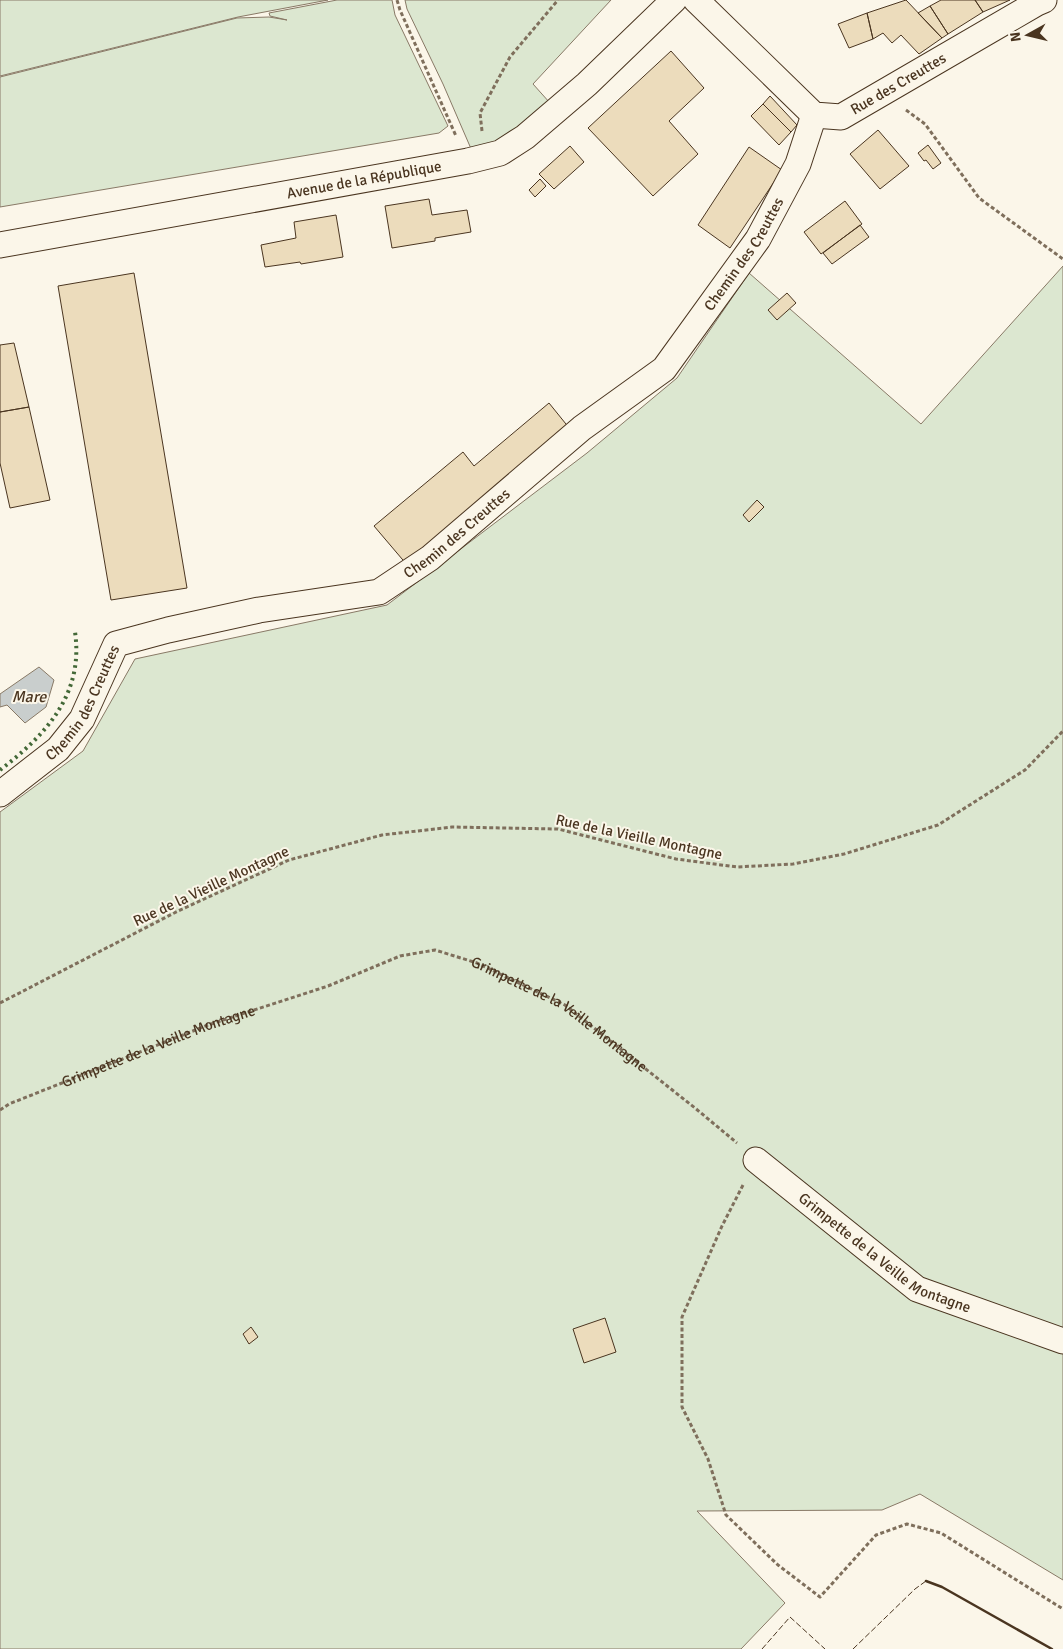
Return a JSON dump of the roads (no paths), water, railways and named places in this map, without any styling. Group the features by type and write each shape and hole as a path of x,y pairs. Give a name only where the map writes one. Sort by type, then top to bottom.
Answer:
{"street":[{"name":"Avenue de la République","path":"0,245 476,159 500,153 525,137 587,84 674,0"},
{"path":"696,0 814,115"},
{"name":"Rue des Creuttes","path":"814,115 841,117 1037,2 1044,0"},
{"name":"Chemin des Creuttes","path":"0,794 58,749 82,719 116,644 168,630 260,610 379,592 430,558 582,428 664,369 758,239 798,164 814,115"},
{"name":"Grimpette de la Veille Montagne","path":"756,1160 916,1289 1063,1341"}],"water":[{"name":"Mare","path":"39,667 54,680 46,707 25,723 7,705 0,707 0,694"}]}
